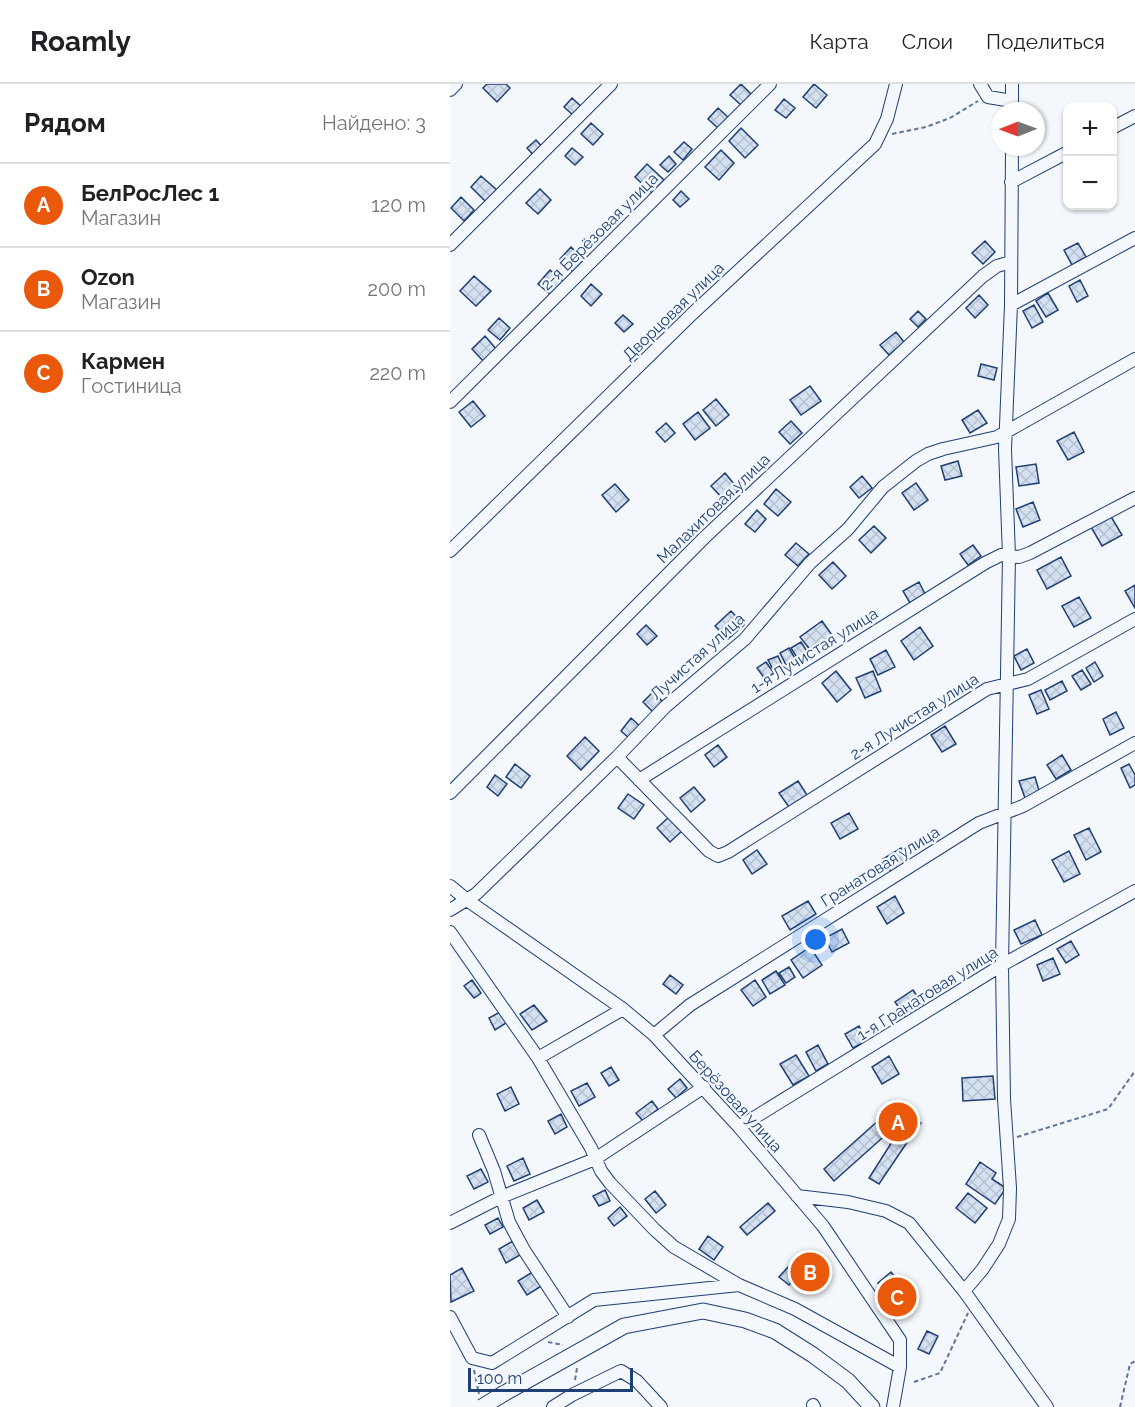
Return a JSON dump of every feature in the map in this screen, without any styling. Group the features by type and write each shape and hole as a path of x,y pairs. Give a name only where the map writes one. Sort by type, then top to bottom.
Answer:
{"main road":[{"path":"481,1402 504,1394 624,1326 703,1311 746,1320 775,1331 848,1381 872,1407"}],"street":[{"path":"450,90 456,84"},
{"path":"450,245 611,84"},
{"name":"2-я Берёзовая улица","path":"450,402 770,84"},
{"name":"Дворцовая улица","path":"450,551 692,314 875,144 880,137 896,84"},
{"path":"980,84 988,97 1001,102"},
{"path":"1012,84 1012,102"},
{"path":"1117,126 1135,116"},
{"path":"1011,182 1063,155"},
{"path":"964,1291 982,1270 999,1244 1009,1219 1010,1188 1004,1099 1002,965 1009,556 1005,449 1011,305 1012,156"},
{"path":"1011,305 1135,238"},
{"name":"Малахитовая улица","path":"450,793 705,537 824,424 983,276 997,266 1011,262"},
{"name":"Лучистая улица","path":"450,910 467,900 543,831 684,690 745,639 810,563 848,529 883,487 915,461 928,454 987,441 1135,359"},
{"name":"1-я Лучистая улица","path":"639,780 985,562 1001,555 1019,557 1030,553 1135,498"},
{"name":"2-я Лучистая улица","path":"639,780 708,851 718,856 729,852 987,689 1028,679 1135,619"},
{"name":"Гранатовая улица","path":"654,1035 690,1005 979,823 1023,806 1135,743"},
{"path":"617,757 639,780"},
{"name":"Берёзовая улица","path":"450,886 623,1009 654,1035 739,1126 823,1226 900,1340 900,1367 892,1407"},
{"name":"1-я Гранатовая улица","path":"739,1126 795,1094 1002,965 1135,891"},
{"path":"450,932 538,1058 610,1183 655,1230 674,1247 739,1285 795,1308 900,1367"},
{"path":"538,1058 623,1009"},
{"path":"450,1222 501,1197 595,1159 704,1087"},
{"path":"479,1135 495,1171 509,1222 568,1317"},
{"path":"797,1196 848,1202 886,1210 909,1223 964,1291 1047,1407"},
{"path":"450,1317 472,1358 492,1363 594,1300 739,1285"},
{"path":"553,1407 621,1371 637,1381 661,1407"}],"path":[{"path":"880,137 926,127 951,118 970,105 988,97"},
{"path":"1008,1140 1108,1109 1135,1071"},
{"path":"914,1382 940,1373 973,1303"},
{"path":"533,1338 569,1347"},
{"path":"472,1358 476,1388 481,1402"},
{"path":"572,1395 579,1359"},
{"path":"1120,1407 1130,1364 1135,1361"}],"building":[{"path":"487,84 506,84 510,88 497,102 483,88"},
{"path":"741,84 751,94 741,105 730,95"},
{"path":"814,84 827,95 816,108 803,97"},
{"path":"572,98 583,108 575,117 564,107"},
{"path":"784,99 795,108 786,118 775,110"},
{"path":"718,108 730,119 720,130 708,119"},
{"path":"591,123 603,134 593,145 581,134"},
{"path":"741,128 758,145 745,158 729,141"},
{"path":"536,140 544,149 535,157 527,148"},
{"path":"684,142 692,149 683,160 674,152"},
{"path":"572,148 583,157 575,165 565,156"},
{"path":"721,150 734,163 719,180 705,167"},
{"path":"669,156 676,164 668,172 660,165"},
{"path":"647,164 664,180 652,193 635,177"},
{"path":"481,176 497,190 486,202 471,187"},
{"path":"540,189 551,200 538,214 526,203"},
{"path":"681,191 689,199 680,207 673,200"},
{"path":"461,197 474,210 464,221 451,208"},
{"path":"985,241 995,252 983,264 972,253"},
{"path":"1078,243 1086,257 1072,265 1064,250"},
{"path":"571,247 584,260 573,272 560,259"},
{"path":"550,270 564,282 552,296 538,284"},
{"path":"474,276 491,291 476,306 460,291"},
{"path":"1080,280 1088,296 1077,302 1069,286"},
{"path":"591,284 602,294 591,306 581,296"},
{"path":"1048,293 1058,310 1046,317 1036,301"},
{"path":"979,295 988,305 975,318 966,308"},
{"path":"1034,305 1043,322 1032,328 1023,311"},
{"path":"918,311 926,319 918,327 910,319"},
{"path":"623,315 633,324 624,332 615,323"},
{"path":"499,318 510,328 500,340 488,330"},
{"path":"896,332 904,342 889,355 880,345"},
{"path":"485,336 497,350 484,362 472,349"},
{"path":"981,364 997,368 994,380 978,376"},
{"path":"810,386 821,401 801,415 790,400"},
{"path":"716,399 729,415 716,426 703,410"},
{"path":"473,401 485,416 471,427 459,412"},
{"path":"978,410 987,423 970,433 962,420"},
{"path":"698,412 710,428 695,440 683,424"},
{"path":"791,421 802,433 790,444 779,432"},
{"path":"666,423 675,433 665,442 656,432"},
{"path":"1074,432 1084,452 1068,460 1057,441"},
{"path":"958,461 962,476 945,480 941,466"},
{"path":"1036,464 1039,483 1019,486 1016,467"},
{"path":"725,473 739,490 726,502 711,486"},
{"path":"862,476 872,488 859,498 850,487"},
{"path":"916,483 928,500 914,510 902,493"},
{"path":"615,484 629,500 616,512 602,495"},
{"path":"776,489 791,502 778,516 764,504"},
{"path":"1033,502 1040,520 1023,527 1016,509"},
{"path":"757,510 766,519 755,532 745,524"},
{"path":"1110,515 1122,535 1102,546 1091,527"},
{"path":"874,526 886,538 871,553 859,540"},
{"path":"796,543 809,554 798,566 785,555"},
{"path":"973,545 981,556 968,565 960,554"},
{"path":"1061,557 1071,576 1047,589 1037,570"},
{"path":"833,562 846,576 832,589 819,575"},
{"path":"919,582 925,594 910,603 903,591"},
{"path":"1135,585 1135,608 1125,591"},
{"path":"1079,597 1091,618 1074,627 1062,606"},
{"path":"731,611 744,625 728,639 715,626"},
{"path":"822,621 832,635 811,651 800,637"},
{"path":"646,625 657,636 647,645 637,634"},
{"path":"920,627 933,646 914,660 901,641"},
{"path":"801,642 808,653 798,659 791,648"},
{"path":"789,648 796,660 786,665 780,653"},
{"path":"1027,649 1034,663 1021,670 1014,656"},
{"path":"886,650 895,667 878,675 870,659"},
{"path":"778,656 783,667 774,671 768,660"},
{"path":"766,662 774,673 765,679 757,668"},
{"path":"1095,662 1103,676 1094,682 1086,668"},
{"path":"1082,670 1091,684 1081,690 1072,676"},
{"path":"836,671 851,690 837,702 822,683"},
{"path":"873,671 881,691 865,698 856,678"},
{"path":"1062,681 1067,691 1050,700 1045,690"},
{"path":"1041,690 1049,709 1037,714 1029,695"},
{"path":"653,692 664,703 654,713 643,702"},
{"path":"1116,712 1124,728 1110,735 1103,719"},
{"path":"631,718 641,727 631,740 621,731"},
{"path":"945,726 956,744 942,752 931,735"},
{"path":"585,737 599,751 581,770 567,756"},
{"path":"718,745 727,757 714,767 705,755"},
{"path":"1062,755 1071,770 1056,779 1047,765"},
{"path":"515,764 530,776 521,788 506,777"},
{"path":"1129,764 1135,775 1135,785 1130,788 1121,768"},
{"path":"495,775 507,784 498,796 487,787"},
{"path":"1035,777 1040,794 1025,798 1019,781"},
{"path":"798,781 807,795 789,807 779,793"},
{"path":"694,787 705,800 691,812 680,798"},
{"path":"628,794 644,805 634,819 618,808"},
{"path":"849,813 858,829 840,839 831,823"},
{"path":"670,816 683,830 670,842 657,828"},
{"path":"1089,828 1101,852 1086,860 1074,835"},
{"path":"901,848 909,862 891,872 883,859"},
{"path":"757,850 767,864 752,874 743,860"},
{"path":"1069,851 1080,874 1064,882 1052,860"},
{"path":"895,896 904,913 887,924 877,907"},
{"path":"808,901 816,914 790,930 782,916"},
{"path":"1035,920 1042,935 1021,944 1014,930"},
{"path":"842,929 849,943 832,952 825,938"},
{"path":"1071,941 1079,955 1066,963 1057,949"},
{"path":"810,947 822,965 803,978 791,960"},
{"path":"1053,958 1060,974 1043,981 1037,965"},
{"path":"789,967 795,977 786,983 779,973"},
{"path":"776,971 785,985 770,994 762,980"},
{"path":"670,975 683,985 676,994 663,984"},
{"path":"472,980 481,993 474,998 464,986"},
{"path":"755,980 766,997 753,1006 741,990"},
{"path":"913,990 924,1006 906,1018 895,1002"},
{"path":"534,1005 547,1021 532,1030 520,1014"},
{"path":"500,1012 506,1023 495,1030 489,1018"},
{"path":"859,1026 867,1041 853,1048 845,1034"},
{"path":"818,1045 828,1064 816,1071 806,1052"},
{"path":"796,1055 809,1076 793,1085 780,1064"},
{"path":"889,1056 899,1074 882,1084 872,1067"},
{"path":"611,1067 619,1080 609,1086 601,1073"},
{"path":"993,1076 995,1099 963,1101 962,1078"},
{"path":"680,1079 687,1088 676,1098 668,1089"},
{"path":"587,1083 595,1097 579,1106 571,1091"},
{"path":"511,1087 519,1104 505,1111 497,1094"},
{"path":"652,1101 658,1109 643,1121 636,1113"},
{"path":"898,1106 921,1123 913,1134 890,1117"},
{"path":"561,1114 567,1127 555,1134 548,1121"},
{"path":"880,1119 890,1131 834,1181 824,1169"},
{"path":"897,1134 908,1141 879,1184 869,1178"},
{"path":"523,1158 530,1174 514,1181 507,1166"},
{"path":"980,1162 996,1173 992,1179 1006,1188 995,1204 966,1184"},
{"path":"481,1169 488,1182 474,1189 467,1176"},
{"path":"605,1190 610,1201 599,1206 593,1196"},
{"path":"655,1191 666,1205 656,1213 645,1199"},
{"path":"968,1193 987,1208 975,1223 956,1208"},
{"path":"537,1200 544,1212 529,1220 523,1208"},
{"path":"768,1203 775,1211 747,1235 740,1227"},
{"path":"620,1207 627,1216 614,1226 608,1218"},
{"path":"498,1218 503,1227 490,1234 485,1225"},
{"path":"708,1236 723,1247 714,1260 699,1249"},
{"path":"513,1241 520,1255 506,1263 499,1249"},
{"path":"810,1264 819,1271 811,1281 802,1274"},
{"path":"788,1267 797,1275 789,1285 779,1277"},
{"path":"462,1268 474,1291 451,1302 450,1275"},
{"path":"534,1271 543,1285 527,1295 518,1281"},
{"path":"891,1272 913,1299 900,1310 878,1283"},
{"path":"927,1331 938,1336 929,1354 918,1349"}],"place":[{"name":"БелРосЛес 1","path":"898,1122"},
{"name":"Ozon","path":"810,1272"},
{"name":"Кармен","path":"897,1297"}]}
